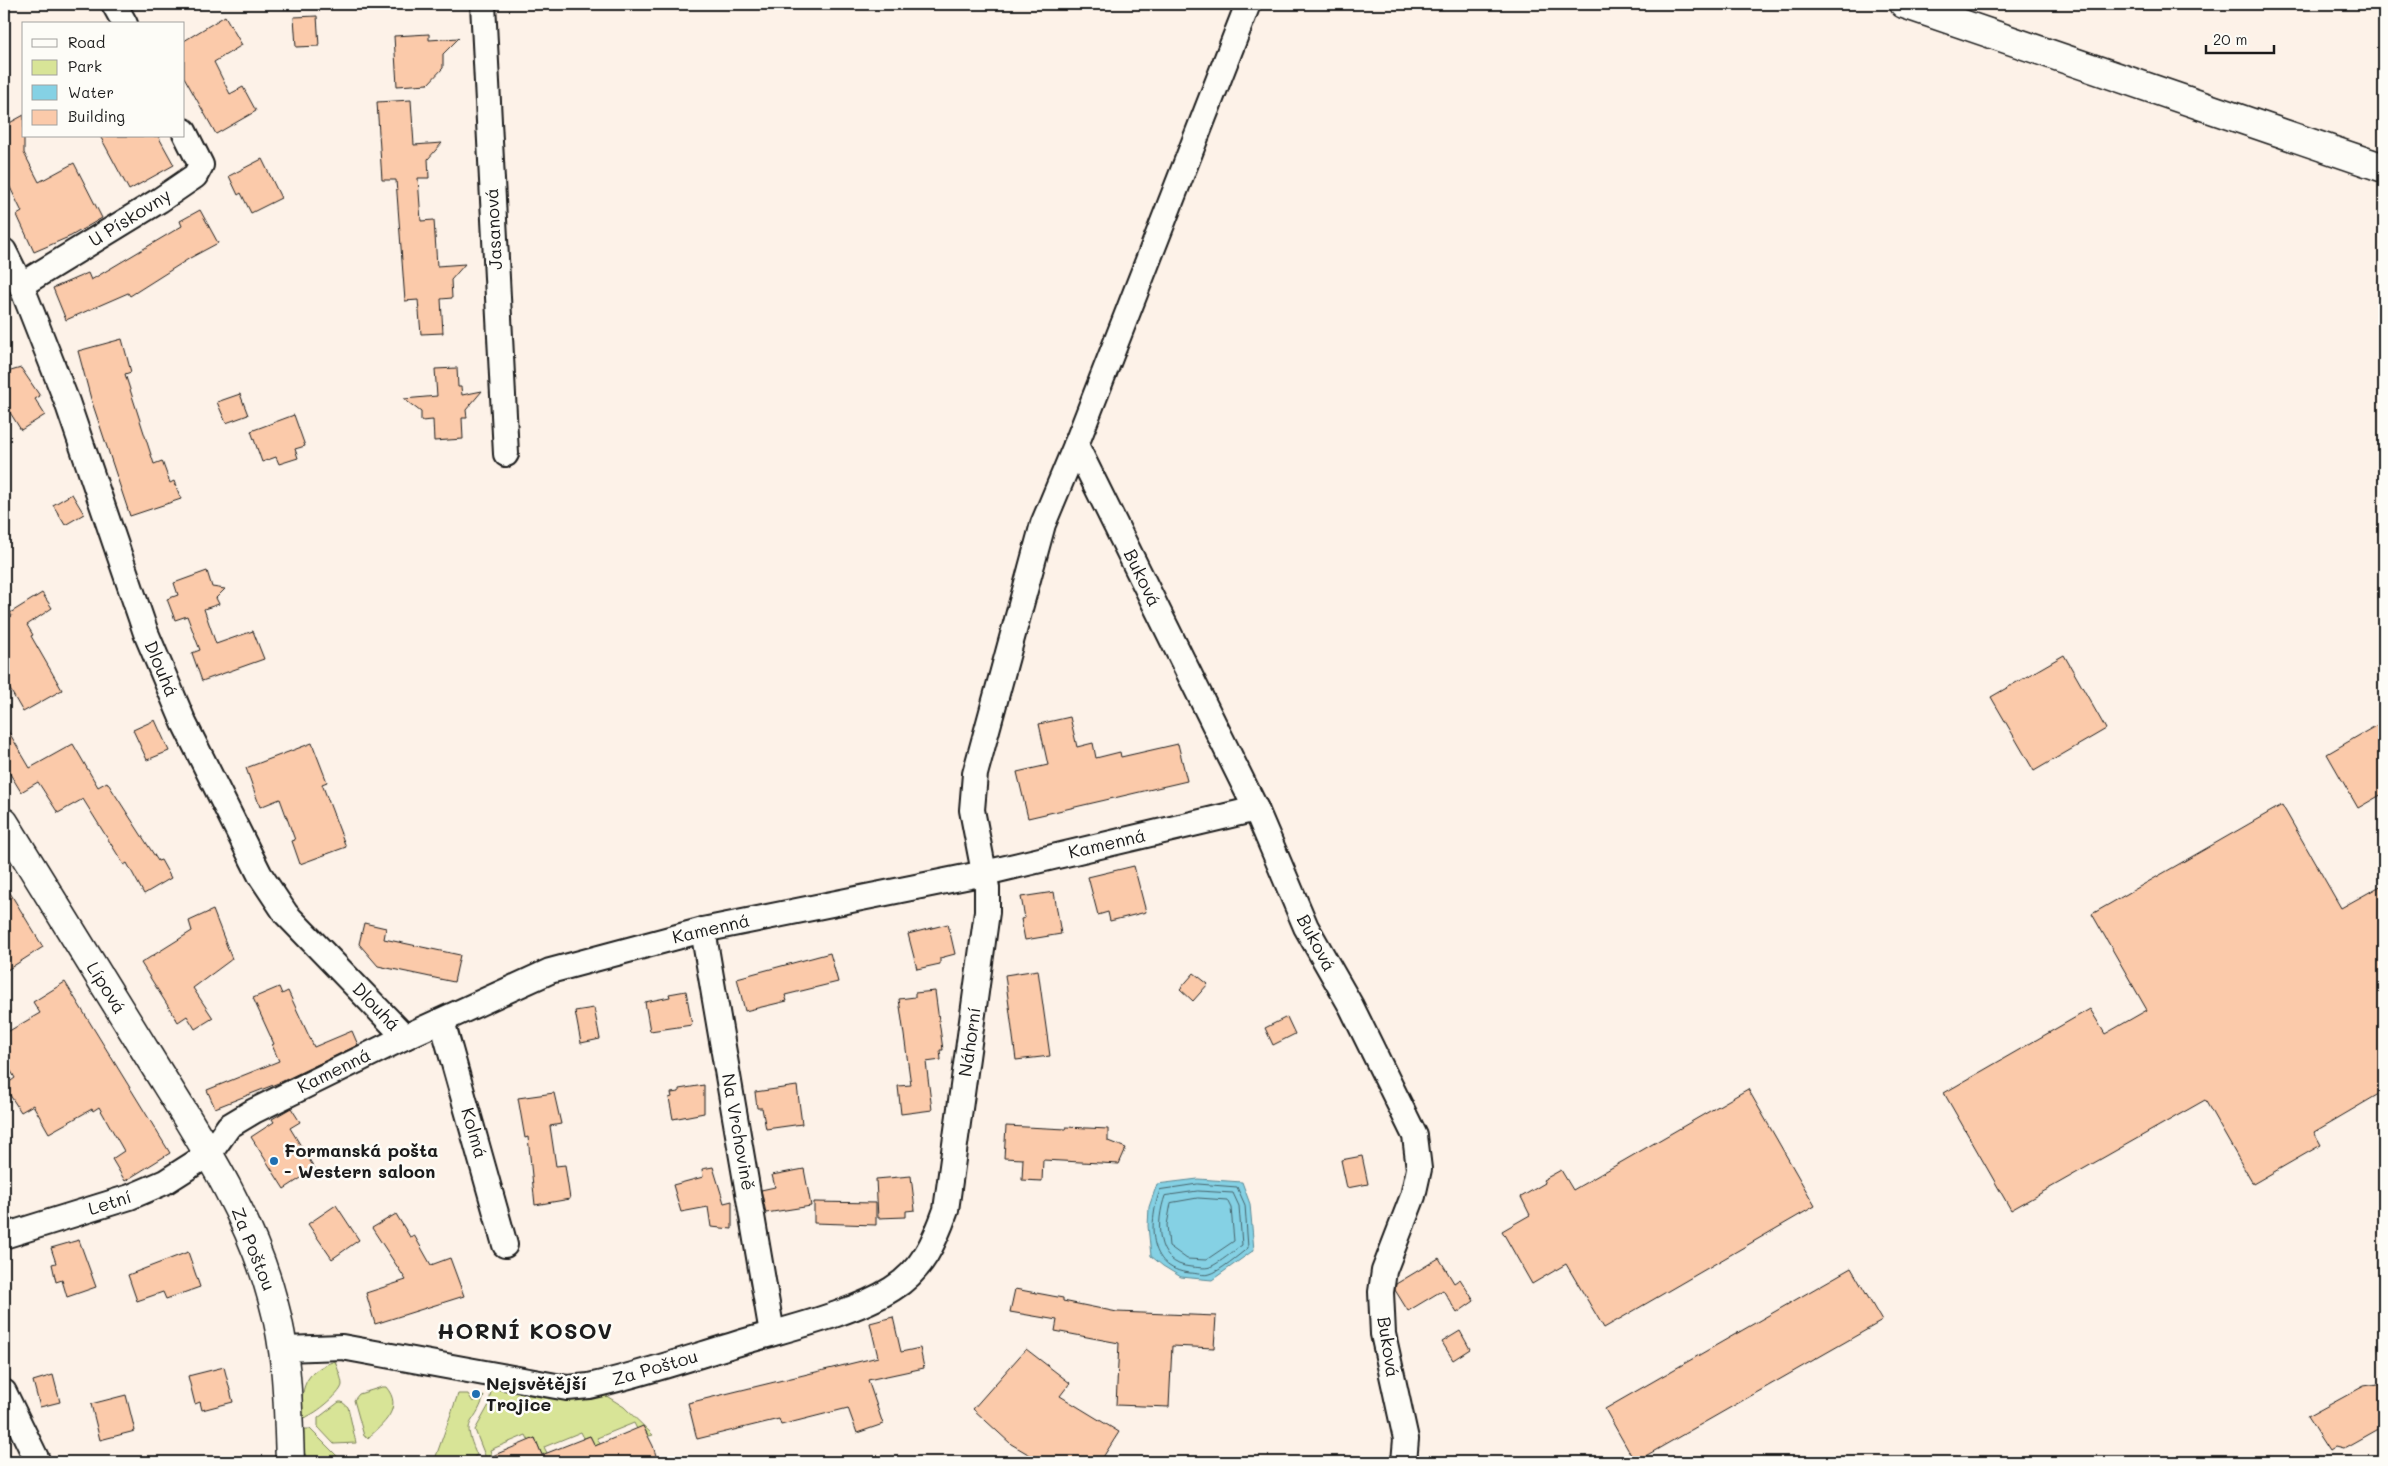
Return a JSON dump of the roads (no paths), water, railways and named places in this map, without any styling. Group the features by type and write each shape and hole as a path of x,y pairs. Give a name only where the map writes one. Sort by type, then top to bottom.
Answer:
{"street":[{"path":"114,4 124,22"},
{"name":"Jasanová","path":"483,4 506,454"},
{"name":"Náhorní","path":"946,1210 987,912 985,873 972,810 975,774 1043,524 1076,445 1248,4"},
{"path":"1904,4 2029,45 2384,168"},
{"name":"U Pískovny","path":"21,285 160,200 195,176 201,165 185,133"},
{"name":"Dlouhá","path":"4,251 21,285 67,402 146,632 184,723 260,875 286,914 404,1037"},
{"name":"Buková","path":"1076,445 1256,809 1306,927 1351,1006 1415,1136 1419,1169 1413,1196 1384,1271 1381,1292 1384,1334 1406,1439 1404,1462"},
{"name":"Kamenná","path":"209,1154 229,1126 254,1111 404,1037 550,971 703,930 985,873 1256,809"},
{"name":"Lípová","path":"4,822 209,1154"},
{"name":"Na Vrchovině","path":"703,930 772,1333"},
{"name":"Kolmá","path":"442,1021 505,1245"},
{"name":"Letní","path":"4,1236 130,1197 165,1182 209,1154"},
{"name":"Za Poštou","path":"209,1154 240,1212 274,1301 284,1349 290,1462"},
{"name":"Za Poštou","path":"284,1349 342,1347 567,1388 606,1382 772,1333 853,1306 893,1289 915,1269 934,1244 946,1210"},
{"path":"4,1392 38,1462"}],"water":[{"path":"1198,1179 1242,1182 1250,1204 1254,1250 1212,1280 1181,1277 1151,1256 1148,1226 1149,1207 1157,1184"}],"place":[{"name":"Formanská pošta - Western saloon","path":"274,1161"},
{"name":"Nejsvětější Trojice","path":"476,1394"}],"district":[{"name":"HORNÍ KOSOV","path":"525,1331"}]}
